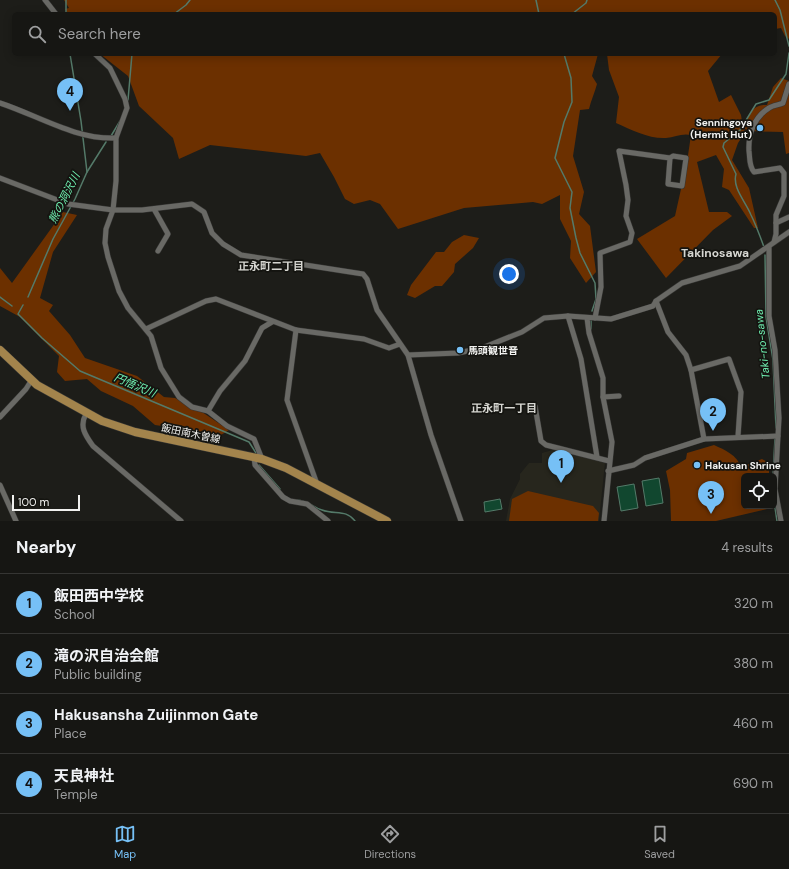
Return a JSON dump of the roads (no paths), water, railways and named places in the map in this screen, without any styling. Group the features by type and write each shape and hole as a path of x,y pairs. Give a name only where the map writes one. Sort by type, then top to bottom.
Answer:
{"main road":[{"name":"飯田南木曽線","path":"0,350 31,381 86,414 118,428 258,458 286,468 387,521"}],"street":[{"path":"45,0 54,12"},
{"path":"97,56 110,68 125,99 127,108 116,138 116,181 112,210 106,229 105,244 119,291 128,308 151,336 161,368 179,397 192,407 208,411 227,426 254,439 258,458 255,465 283,497 290,501 308,504 328,521"},
{"path":"774,242 776,215 786,196 786,172 780,168 754,172 750,167 749,142 754,125 762,114 770,107 783,103 789,84"},
{"path":"0,103 80,133 103,139 116,138"},
{"path":"595,318 601,287 600,253 630,242 632,233 626,216 628,200 619,151 670,158 673,156 686,158 682,186 668,184 670,158"},
{"path":"0,178 68,204 112,210 154,209 188,204 199,207 204,212 212,233 223,244 241,255 363,274 367,279 377,310 408,355 431,435 461,521"},
{"path":"154,209 168,234 158,251"},
{"path":"776,223 789,217"},
{"path":"408,355 458,353 482,348 522,332 541,319 568,316 610,319 652,306 656,301 682,283 740,266 789,232"},
{"path":"769,247 769,316 774,350 778,436 775,489 781,521"},
{"path":"146,329 206,301 216,299 272,322 296,330 364,339 389,348 400,344"},
{"path":"656,301 668,332 683,350 691,370 704,439"},
{"path":"568,316 581,359 596,457"},
{"path":"587,318 589,333 603,378 603,397 612,442 604,521"},
{"path":"208,411 220,391 245,361 262,328 272,322"},
{"path":"296,330 287,400 317,484"},
{"path":"691,370 729,359 741,392 738,436"},
{"path":"0,417 26,389 31,381"},
{"path":"603,397 619,396"},
{"path":"535,406 542,442 546,445 609,461"},
{"path":"86,414 83,422 84,434 93,446 181,521"},
{"path":"608,471 634,465 645,458 704,439 738,436 778,436"},
{"path":"0,484 16,521"}],"waterway":[{"name":"熊の洞沢川","path":"66,0 66,12"},
{"path":"177,12 190,0"},
{"path":"536,0 539,12"},
{"path":"575,12 586,3 587,0"},
{"name":"Taki-no-sawa","path":"775,0 780,10 789,46"},
{"name":"Taki-no-sawa","path":"764,247 749,210 740,195 735,179 736,174 723,147 724,143 740,130 756,104 769,100 786,74 789,53"},
{"name":"熊の洞沢川","path":"28,297 53,239 75,199 87,172 81,121 70,56"},
{"path":"128,100 132,56"},
{"path":"565,56 571,78 572,102 564,122 555,158 572,192 570,208 576,238 580,253 595,283 596,299 592,311"},
{"path":"111,136 120,121"},
{"path":"87,172 106,142"},
{"name":"Taki-no-sawa","path":"765,255 766,317 773,360 776,428"},
{"name":"円悟沢川","path":"0,297 12,306"},
{"name":"円悟沢川","path":"23,305 18,314 42,338 80,371 249,442 256,453"},
{"path":"591,320 591,329"},
{"name":"Taki-no-sawa","path":"773,473 775,438"},
{"name":"円悟沢川","path":"259,465 280,489"},
{"name":"円悟沢川","path":"296,500 308,503 318,509 348,515 355,521"},
{"name":"Taki-no-sawa","path":"775,509 777,521"}],"place":[{"name":"天良神社","path":"70,111"},
{"name":"Senningoya (Hermit Hut)","path":"760,128"},
{"name":"馬頭観世音","path":"460,350"},
{"name":"滝の沢自治会館","path":"713,431"},
{"name":"Hakusan Shrine","path":"697,465"},
{"name":"飯田西中学校","path":"561,483"},
{"name":"Hakusansha Zuijinmon Gate","path":"711,514"}],"district":[{"name":"Takinosawa","path":"715,253"},
{"name":"正永町二丁目","path":"271,266"},
{"name":"正永町一丁目","path":"504,408"}]}
